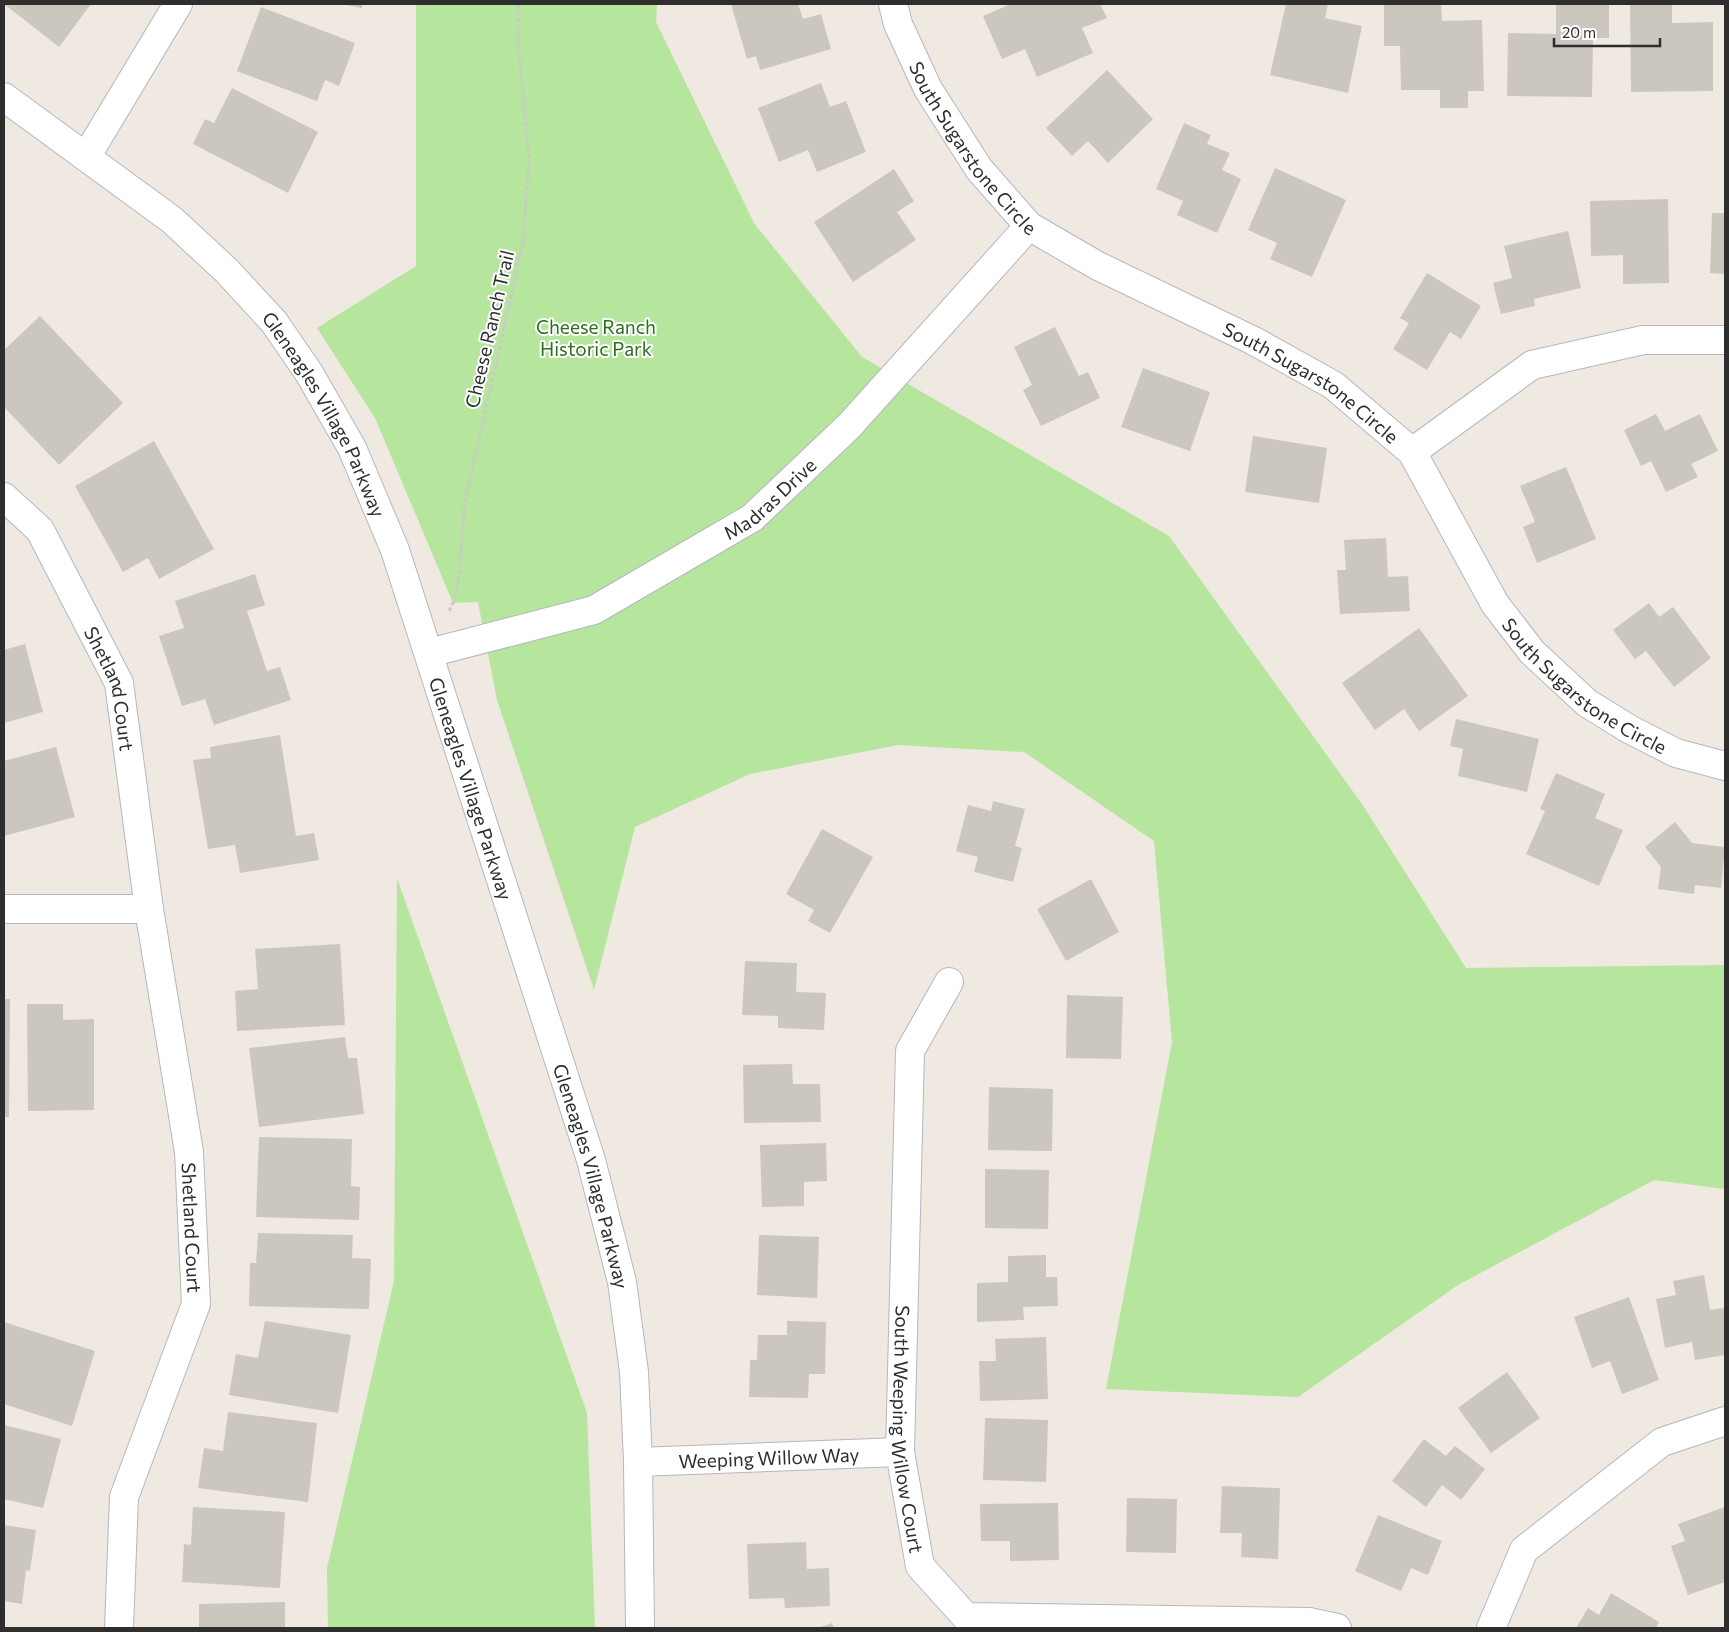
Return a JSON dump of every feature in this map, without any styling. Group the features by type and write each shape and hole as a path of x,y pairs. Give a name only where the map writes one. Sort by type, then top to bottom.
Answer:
{"street":[{"path":"86,157 178,4"},
{"name":"South Sugarstone Circle","path":"893,4 898,24 928,89 980,169 1029,226 1098,266 1254,341 1333,385 1412,452 1495,604 1532,652 1587,703 1628,729 1676,753 1725,766"},
{"name":"Gleneagles Village Parkway","path":"4,96 172,220 227,271 274,322 309,373 352,448 396,550 591,1160 622,1282 634,1372 638,1462 640,1628"},
{"name":"Madras Drive","path":"429,653 594,610 752,518 849,426 1029,226"},
{"path":"1412,452 1532,366 1643,340 1725,340"},
{"name":"Shetland Court","path":"4,497 40,530 119,683 149,909 189,1152 196,1304 124,1497 119,1628"},
{"path":"4,909 149,909"},
{"name":"South Weeping Willow Court","path":"949,982 910,1051 900,1452 920,1566 966,1617 1309,1622 1337,1628"},
{"path":"1491,1628 1524,1550 1662,1442 1725,1421"},
{"name":"Weeping Willow Way","path":"638,1462 900,1452"}],"path":[{"name":"Cheese Ranch Trail","path":"429,653 453,603 458,584 465,502 523,243 529,158 518,43 518,4"}],"green space":[{"name":"Cheese Ranch Historic Park","path":"416,4 657,4 656,22 754,223 862,357 1169,536 1362,804 1466,968 1725,965 1725,1189 1654,1180 1458,1285 1298,1397 1106,1389 1172,1042 1154,841 1024,752 898,745 750,774 635,827 594,990 497,700 478,602 453,603 375,418 317,328 416,266"},
{"path":"397,878 587,1413 595,1628 328,1628 327,1568 394,1281"}],"building":[{"path":"4,4 91,4 59,47"},
{"path":"342,4 362,4 362,8"},
{"path":"731,4 798,4 803,19 821,14 831,49 760,70 756,56 747,59"},
{"path":"1011,4 1100,4 1107,18 1082,28 1093,53 1037,77 1025,49 1002,59 983,16"},
{"path":"1286,4 1328,4 1325,18 1362,26 1348,93 1270,75"},
{"path":"1384,4 1441,4 1442,21 1482,20 1484,91 1468,91 1468,108 1440,108 1440,90 1401,90 1400,46 1384,46"},
{"path":"1556,4 1609,4 1609,38 1593,38 1592,97 1507,96 1508,33 1556,34"},
{"path":"1630,4 1672,4 1672,23 1713,22 1713,91 1631,92"},
{"path":"261,7 355,43 339,86 325,80 317,101 237,71"},
{"path":"1107,70 1153,119 1108,163 1088,141 1072,156 1046,128"},
{"path":"821,83 830,107 846,101 866,152 817,172 808,150 779,162 758,108"},
{"path":"232,88 318,132 288,193 193,144 205,119 214,123"},
{"path":"1184,123 1211,135 1207,144 1230,153 1222,170 1241,179 1217,233 1177,215 1183,201 1156,189"},
{"path":"1275,168 1346,200 1312,277 1270,259 1277,243 1248,230"},
{"path":"894,169 914,201 897,212 916,240 853,282 814,222"},
{"path":"1668,199 1669,283 1623,284 1623,255 1591,256 1590,201"},
{"path":"1712,213 1725,213 1725,274 1710,273"},
{"path":"1568,231 1581,288 1534,299 1535,306 1501,314 1493,283 1512,278 1504,246"},
{"path":"1427,273 1481,306 1461,339 1450,332 1427,370 1393,349 1409,323 1400,318"},
{"path":"40,316 123,403 59,465 4,407 4,350"},
{"path":"1055,327 1079,376 1088,372 1100,398 1041,426 1023,390 1032,385 1014,347"},
{"path":"1143,368 1210,392 1190,451 1121,427"},
{"path":"1656,414 1665,431 1700,414 1718,451 1691,464 1698,477 1666,492 1651,461 1641,466 1624,430"},
{"path":"1253,436 1327,448 1319,503 1245,492"},
{"path":"154,441 214,549 159,579 148,558 123,572 75,486"},
{"path":"1566,467 1596,539 1537,563 1523,527 1535,522 1520,486"},
{"path":"1386,538 1388,577 1408,576 1410,611 1340,614 1337,570 1346,570 1344,540"},
{"path":"255,574 265,605 247,611 267,671 280,667 291,700 214,725 205,699 182,706 159,636 184,628 175,601"},
{"path":"1649,603 1659,617 1673,607 1711,658 1674,687 1646,651 1635,659 1613,630"},
{"path":"1419,628 1468,696 1419,731 1404,709 1375,730 1342,683"},
{"path":"25,644 43,712 4,723 4,650"},
{"path":"1456,719 1539,739 1527,792 1458,776 1463,749 1450,746"},
{"path":"280,735 296,836 314,833 319,860 240,873 235,845 208,849 193,760 211,758 210,747"},
{"path":"56,747 75,817 4,836 4,761"},
{"path":"1556,773 1605,794 1595,818 1623,830 1599,886 1526,854 1545,811 1540,809"},
{"path":"993,801 1025,809 1015,846 1022,848 1013,882 974,872 978,857 956,851 968,805 991,811"},
{"path":"1675,822 1692,843 1725,847 1721,888 1695,885 1694,894 1658,889 1661,867 1645,847"},
{"path":"822,829 873,857 830,933 808,921 814,910 786,894"},
{"path":"1091,879 1119,932 1066,961 1037,909"},
{"path":"340,944 345,1025 237,1031 235,991 258,989 255,949"},
{"path":"745,961 797,963 796,992 826,993 824,1030 778,1028 778,1016 742,1015"},
{"path":"1067,995 1123,997 1121,1059 1066,1058"},
{"path":"4,999 10,999 9,1117 4,1117"},
{"path":"27,1004 63,1004 63,1020 94,1019 94,1110 28,1111"},
{"path":"345,1037 348,1058 357,1058 364,1114 259,1127 249,1048"},
{"path":"792,1064 793,1084 820,1084 821,1122 744,1123 743,1065"},
{"path":"989,1087 1053,1089 1052,1151 988,1150"},
{"path":"259,1137 352,1139 351,1186 360,1187 359,1220 256,1217"},
{"path":"826,1143 827,1181 804,1182 804,1206 762,1207 760,1145"},
{"path":"985,1169 1049,1170 1048,1229 985,1228"},
{"path":"258,1233 353,1235 352,1258 371,1259 369,1309 249,1306 250,1263 256,1263"},
{"path":"759,1235 819,1237 817,1298 757,1295"},
{"path":"1046,1255 1046,1277 1057,1277 1058,1306 1023,1307 1024,1320 977,1322 977,1283 1008,1282 1008,1256"},
{"path":"1704,1275 1710,1310 1724,1308 1725,1355 1695,1360 1692,1342 1665,1348 1656,1299 1676,1295 1673,1281"},
{"path":"1629,1297 1659,1380 1622,1394 1610,1361 1592,1368 1574,1317"},
{"path":"265,1321 351,1335 338,1413 229,1395 236,1354 258,1358"},
{"path":"787,1321 826,1322 825,1374 809,1374 808,1398 749,1397 750,1360 757,1360 758,1335 787,1335"},
{"path":"4,1322 95,1351 72,1426 4,1404"},
{"path":"1046,1337 1048,1399 980,1401 979,1361 996,1361 995,1339"},
{"path":"1507,1372 1540,1418 1491,1453 1458,1408"},
{"path":"228,1412 317,1423 308,1502 198,1488 204,1448 223,1451"},
{"path":"985,1418 1048,1420 1046,1482 983,1480"},
{"path":"4,1425 61,1439 43,1508 4,1499"},
{"path":"1424,1439 1446,1456 1455,1446 1485,1469 1461,1500 1442,1485 1426,1507 1392,1481"},
{"path":"1222,1486 1280,1488 1278,1559 1241,1557 1242,1533 1220,1533"},
{"path":"1127,1498 1177,1499 1176,1553 1126,1552"},
{"path":"1058,1503 1059,1560 1010,1561 1010,1541 981,1541 980,1504"},
{"path":"193,1507 285,1512 280,1588 182,1582 184,1544 191,1545"},
{"path":"1725,1507 1725,1582 1688,1595 1671,1546 1685,1541 1678,1524"},
{"path":"1378,1515 1442,1541 1428,1575 1411,1568 1401,1591 1355,1571"},
{"path":"4,1525 36,1530 30,1571 26,1570 22,1604 4,1601"},
{"path":"806,1542 807,1569 829,1568 830,1606 785,1608 784,1598 749,1599 747,1544"},
{"path":"1611,1593 1659,1622 1656,1628 1576,1628 1588,1608 1599,1615"},
{"path":"285,1602 285,1628 199,1628 199,1604"},
{"path":"832,1623 834,1628 818,1628"}]}
